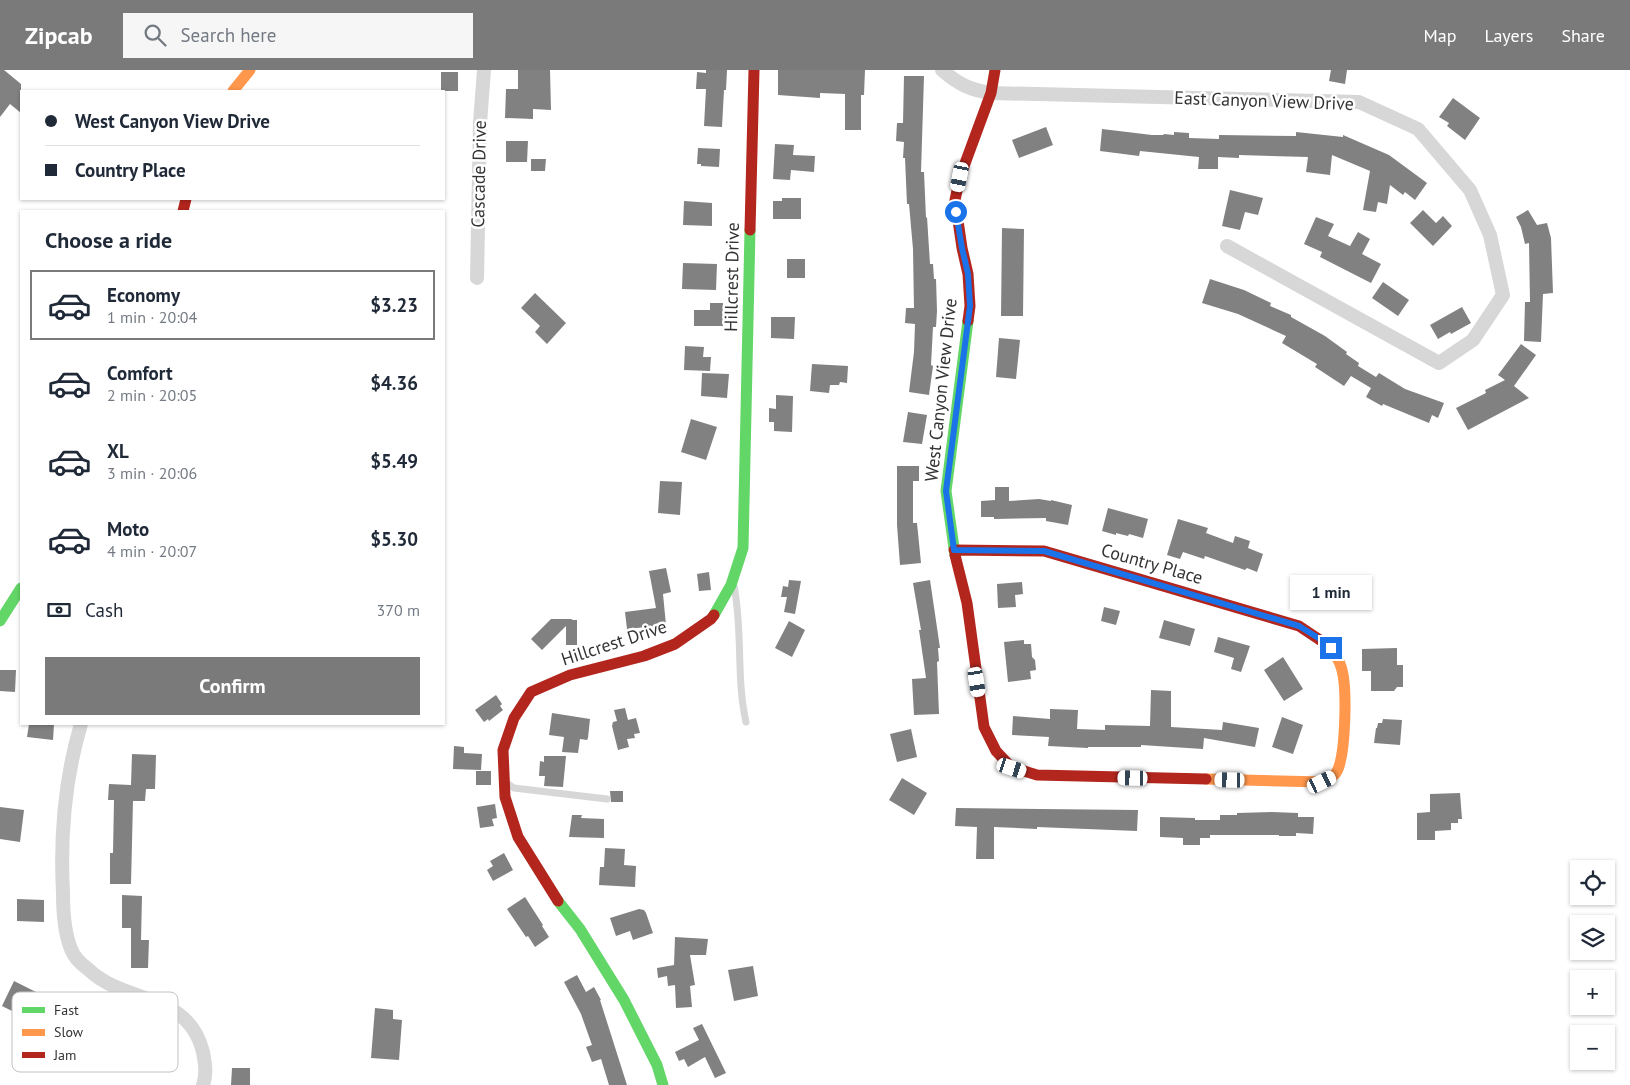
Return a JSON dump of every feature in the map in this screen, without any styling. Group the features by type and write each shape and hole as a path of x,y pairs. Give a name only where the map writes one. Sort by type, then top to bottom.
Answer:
{"street":[{"path":"234,90 250,70"},
{"name":"Cascade Drive","path":"477,278 480,123 484,70"},
{"name":"Hillcrest Drive","path":"663,1085 657,1065 624,1000 580,929 562,906 518,837 505,797 503,750 514,718 531,692 570,675 644,656 675,644 711,619 731,585 743,548 754,70"},
{"name":"East Canyon View Drive","path":"942,70 972,90 991,93 1359,102 1418,129 1470,190 1490,235 1503,296 1473,340 1438,363 1227,246"},
{"name":"West Canyon View Drive","path":"995,70 991,93 960,177 955,200 968,274 970,306 946,491 954,550 967,603 984,727 996,751 1012,768 1037,776 1322,782 1335,775 1341,761 1345,708 1342,669 1331,648"},
{"name":"Country Place","path":"954,550 1044,551 1299,626 1331,648"},
{"path":"0,622 20,590"},
{"path":"81,725 74,748 65,806 62,874 64,919 71,949 80,962 96,977 126,992"},
{"path":"178,1013 192,1029 201,1045 206,1064 203,1085"}],"lane":[{"path":"733,578 739,625 741,702 746,722"},
{"path":"504,782 514,788 607,800"}],"building":[{"path":"0,70 4,70 21,84 20,112 10,104 0,117"},
{"path":"518,70 550,70 551,110 533,109 533,119 505,118 506,89 518,89"},
{"path":"706,70 727,70 722,127 704,126 706,89 696,89 697,72 706,73"},
{"path":"778,70 865,70 864,95 861,95 861,130 845,130 845,94 820,93 820,98 778,95"},
{"path":"1331,70 1347,70 1345,84 1329,81"},
{"path":"441,72 458,72 458,91 441,90"},
{"path":"904,76 924,76 921,172 924,172 930,264 933,264 934,279 936,279 937,311 936,327 933,327 931,365 933,366 929,395 909,392 915,324 905,323 906,308 914,308 913,249 909,204 907,204 905,158 903,158 904,142 896,141 897,123 903,123"},
{"path":"1453,98 1480,118 1465,140 1447,126 1449,123 1439,117"},
{"path":"1046,127 1053,145 1019,158 1012,140"},
{"path":"1102,129 1152,135 1174,135 1174,132 1189,133 1189,138 1219,139 1219,135 1296,136 1296,132 1343,137 1343,135 1389,155 1427,183 1415,200 1405,192 1403,195 1390,185 1387,204 1378,202 1376,212 1363,210 1370,171 1332,155 1330,175 1306,172 1308,157 1239,155 1239,158 1218,157 1218,169 1198,169 1199,157 1140,151 1139,156 1100,151"},
{"path":"506,141 528,141 527,162 506,162"},
{"path":"775,144 794,145 793,155 815,156 814,172 791,170 790,180 773,179"},
{"path":"698,148 720,149 719,167 697,164"},
{"path":"531,159 546,159 545,171 531,171"},
{"path":"1230,190 1263,198 1258,215 1245,212 1240,230 1222,226"},
{"path":"782,198 801,198 801,219 773,219 773,201 782,201"},
{"path":"684,201 712,203 712,226 683,225"},
{"path":"1423,210 1436,223 1443,216 1452,226 1433,246 1410,223"},
{"path":"1528,210 1537,225 1547,223 1551,238 1553,293 1543,294 1541,342 1524,341 1525,302 1530,302 1529,243 1525,244 1521,227 1516,217"},
{"path":"1316,217 1334,224 1328,236 1350,246 1358,232 1370,239 1362,254 1381,264 1371,283 1320,257 1322,252 1304,244"},
{"path":"1002,228 1024,229 1023,316 1001,316"},
{"path":"787,259 805,259 805,278 787,278"},
{"path":"683,263 717,264 716,290 682,289"},
{"path":"1210,279 1244,290 1271,303 1270,306 1291,315 1291,317 1325,336 1347,352 1346,354 1359,363 1358,366 1376,377 1379,373 1405,389 1444,403 1438,418 1432,415 1429,423 1383,404 1382,406 1366,397 1371,388 1351,376 1344,386 1315,367 1317,364 1282,343 1286,336 1238,314 1202,303"},
{"path":"1383,282 1409,300 1398,316 1372,298"},
{"path":"535,293 566,323 547,344 535,332 540,326 521,308"},
{"path":"710,303 723,303 723,326 694,326 694,310 710,310"},
{"path":"1462,307 1471,323 1438,339 1430,325"},
{"path":"771,317 795,317 794,339 771,338"},
{"path":"999,338 1020,340 1016,379 996,377"},
{"path":"1521,344 1536,355 1514,386 1529,398 1468,430 1456,408 1486,393 1485,390 1505,380 1498,375"},
{"path":"685,346 704,347 703,357 711,357 710,371 684,370"},
{"path":"812,364 848,366 847,383 840,382 839,385 830,385 829,393 810,391"},
{"path":"702,373 729,374 727,398 701,396"},
{"path":"776,395 793,396 792,432 774,431 774,422 769,422 769,408 776,409"},
{"path":"908,412 927,415 922,444 903,442"},
{"path":"691,419 717,427 706,460 681,452"},
{"path":"897,466 919,466 919,481 913,481 913,523 917,523 921,563 900,565 897,525"},
{"path":"660,481 682,482 680,515 658,513"},
{"path":"995,487 1009,487 1009,501 1039,499 1072,505 1068,525 1046,521 1046,518 994,519 994,517 981,517 981,501 995,500"},
{"path":"1108,508 1148,519 1143,538 1129,534 1128,536 1116,533 1116,535 1102,531"},
{"path":"1178,519 1208,528 1206,533 1233,543 1235,536 1250,541 1248,548 1263,554 1257,572 1247,568 1245,570 1205,556 1204,559 1183,552 1180,559 1167,555"},
{"path":"666,568 671,592 663,594 666,625 627,629 625,612 656,608 649,571"},
{"path":"709,572 711,590 699,591 697,574"},
{"path":"789,580 801,581 795,614 784,612 787,597 781,597 783,586 788,587"},
{"path":"930,580 940,648 938,648 939,661 937,662 939,714 914,715 912,679 926,678 919,630 921,630 913,583"},
{"path":"1022,582 1023,594 1015,595 1016,607 998,608 997,584"},
{"path":"1104,607 1120,611 1116,625 1101,621"},
{"path":"551,619 577,620 577,645 566,645 566,626 542,650 531,639"},
{"path":"1164,620 1195,629 1190,646 1159,638"},
{"path":"789,621 805,630 792,657 775,648"},
{"path":"1218,637 1250,646 1241,672 1231,669 1234,658 1214,652"},
{"path":"1024,640 1024,644 1031,644 1036,670 1030,671 1031,679 1008,682 1004,642"},
{"path":"1397,648 1397,665 1403,665 1403,687 1397,687 1394,691 1371,691 1371,671 1362,671 1362,649"},
{"path":"1283,657 1303,689 1284,701 1264,670"},
{"path":"0,670 16,670 15,692 0,691"},
{"path":"1151,690 1171,691 1171,727 1222,730 1223,722 1259,728 1255,747 1204,738 1203,749 1141,745 1141,747 1088,748 1048,746 1049,737 1012,735 1013,716 1050,719 1050,709 1078,710 1077,729 1105,730 1105,725 1150,726"},
{"path":"496,695 502,704 500,706 503,710 489,721 488,719 484,722 475,710"},
{"path":"625,708 628,720 636,718 640,733 634,734 635,738 627,739 629,747 618,750 612,726 613,722 617,721 614,710"},
{"path":"552,713 590,719 588,738 587,740 580,739 578,753 562,752 564,737 549,735"},
{"path":"1282,717 1303,725 1293,754 1272,747"},
{"path":"1383,719 1402,720 1400,745 1374,743 1376,728 1378,723 1382,723"},
{"path":"29,725 54,725 53,740 27,737"},
{"path":"911,729 917,757 897,762 890,734"},
{"path":"454,746 464,747 464,753 482,754 481,770 453,769"},
{"path":"132,754 156,755 155,789 146,789 145,801 133,801 131,884 110,884 110,853 113,853 114,800 108,800 109,784 131,785"},
{"path":"544,756 566,756 563,787 544,786 545,776 539,776 540,761 544,762"},
{"path":"476,771 491,771 491,785 476,785"},
{"path":"902,778 927,793 914,815 889,800"},
{"path":"610,791 623,791 623,802 611,802"},
{"path":"1460,793 1462,819 1458,819 1458,823 1451,823 1451,830 1435,831 1435,840 1417,840 1417,813 1430,812 1430,794"},
{"path":"495,804 497,818 492,819 494,826 480,828 477,807"},
{"path":"0,807 24,810 20,842 0,839"},
{"path":"956,808 1138,810 1137,831 994,827 994,859 976,859 977,827 955,826"},
{"path":"1272,812 1298,813 1298,817 1314,817 1313,834 1296,833 1296,836 1210,835 1210,838 1200,838 1200,845 1183,845 1183,838 1160,837 1160,817 1220,820 1220,815"},
{"path":"572,815 582,815 581,818 604,819 604,838 569,837"},
{"path":"605,848 625,849 624,865 636,866 635,887 599,885 600,867 604,867"},
{"path":"504,853 513,870 493,881 487,870 493,866 490,861"},
{"path":"122,895 142,896 141,940 149,940 148,968 131,968 131,928 122,928"},
{"path":"525,897 549,937 535,947 507,909"},
{"path":"17,899 44,900 44,922 17,921"},
{"path":"639,909 644,910 646,913 653,933 633,940 630,931 616,936 610,918"},
{"path":"675,937 708,939 706,955 690,955 695,985 690,986 692,1007 676,1008 675,985 668,986 667,976 658,978 657,968 674,965"},
{"path":"753,966 758,996 734,1001 728,970"},
{"path":"577,975 586,992 594,987 601,1000 627,1085 609,1085 601,1059 592,1062 586,1047 592,1045 581,1014 564,982"},
{"path":"14,981 36,992 12,992 12,1011 2,1006"},
{"path":"375,1008 393,1010 393,1019 402,1020 399,1060 371,1058"},
{"path":"702,1024 726,1073 715,1078 705,1057 688,1067 684,1059 679,1061 675,1052 699,1040 693,1028"},
{"path":"232,1068 250,1068 250,1085 231,1085"}],"traffic: fast":[{"path":"714,615 731,585 743,548 750,230"},
{"path":"955,555 946,491 968,321"},
{"path":"0,621 20,590"},
{"path":"558,901 580,929 624,1000 657,1065 663,1085"}],"traffic: slow":[{"path":"234,90 250,70"},
{"path":"1206,779 1323,782 1336,773 1344,739 1344,679 1336,656 1326,644"}],"traffic: jam":[{"path":"750,230 754,70"},
{"path":"968,321 970,306 968,274 955,200 960,177 991,93 995,70"},
{"path":"183,210 186,200"},
{"path":"954,550 1044,551 1299,626 1326,644"},
{"path":"955,555 967,603 984,727 996,751 1011,767 1037,775 1206,779"},
{"path":"558,901 518,837 505,797 503,750 514,718 531,692 570,675 644,656 675,644 714,615"}],"route":[{"path":"956,212 968,274 970,306 946,491 954,550 1044,551 1299,626 1331,648"}]}
